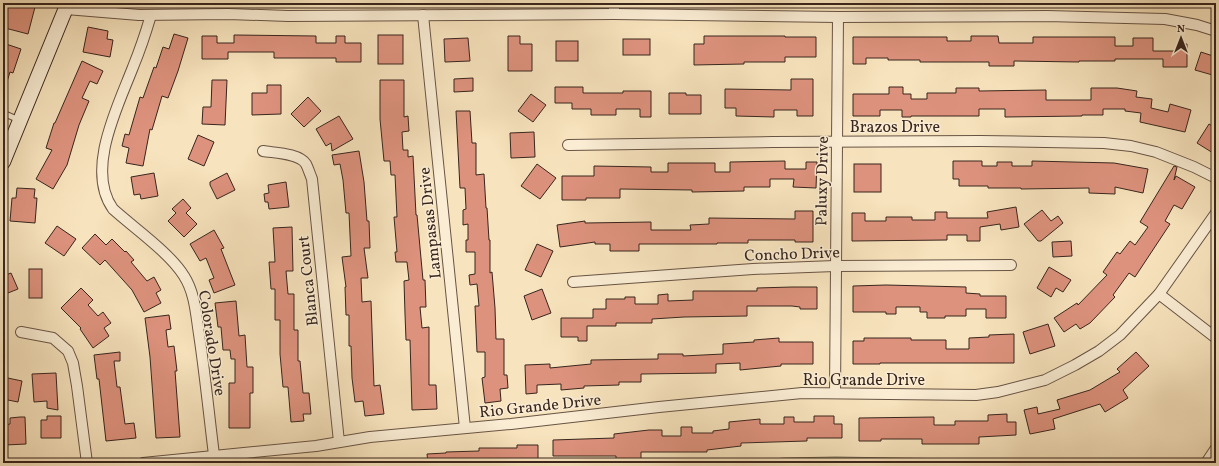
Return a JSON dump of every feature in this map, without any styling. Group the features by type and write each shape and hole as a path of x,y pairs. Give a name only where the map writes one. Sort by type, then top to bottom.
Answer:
{"main road":[{"path":"3,162 67,6"}],"street":[{"path":"614,3 614,14"},
{"path":"67,6 139,15 614,14 1047,16 1165,19 1197,25 1216,31"},
{"name":"Colorado Drive","path":"151,15 142,46 109,129 102,163 103,185 108,203 113,210 176,264 190,288 196,310 202,351 214,455"},
{"name":"Lampasas Drive","path":"423,15 465,428"},
{"name":"Paluxy Drive","path":"835,394 838,16"},
{"name":"Brazos Drive","path":"568,145 980,141 1104,143 1131,146 1156,152 1194,167 1216,178"},
{"name":"Blanca Court","path":"263,151 296,156 306,163 312,179 339,442"},
{"name":"Rio Grande Drive","path":"143,463 316,446 370,437 511,424 659,407 794,394 976,395 998,392 1045,380 1099,351 1120,335 1159,294 1216,213"},
{"name":"Concho Drive","path":"573,282 753,269 835,266 1012,265"},
{"path":"1159,294 1216,338"},
{"path":"21,332 53,338 68,351 73,363 77,386 87,463"},
{"path":"1206,463 1216,448"}],"lane":[{"path":"3,113 20,120"}],"green space":[{"path":"836,457 1111,460 1110,463 736,463 784,458"}],"building":[{"path":"4,3 14,6 14,3 19,3 35,7 28,34 5,28 7,23 3,22"},
{"path":"88,27 108,31 107,39 113,40 110,57 83,52"},
{"path":"174,34 188,38 168,98 162,96 152,130 150,129 143,166 126,163 129,148 122,146 125,134 129,135 140,97 143,98 163,47 169,49"},
{"path":"234,35 316,36 316,43 336,43 336,36 345,36 345,43 361,43 361,62 336,62 336,58 274,58 274,52 228,52 228,59 202,59 202,36 217,36 217,43 234,43"},
{"path":"378,35 403,35 403,64 378,64"},
{"path":"508,36 520,36 520,44 532,44 532,71 508,71"},
{"path":"704,36 816,37 816,57 785,57 785,62 744,62 744,64 694,65 694,44 704,44"},
{"path":"971,36 998,36 999,43 1033,43 1033,37 1115,37 1115,46 1133,46 1133,38 1153,38 1153,51 1177,51 1177,44 1187,44 1187,67 1163,67 1163,59 1115,59 1115,61 1079,62 1014,61 1014,66 989,66 989,62 920,62 920,60 866,58 866,64 853,64 853,37 947,37 947,41 971,41"},
{"path":"468,38 470,61 445,62 444,39"},
{"path":"623,39 650,39 650,55 623,55"},
{"path":"556,41 578,41 578,61 556,61"},
{"path":"3,43 21,49 13,73 10,72 5,88 3,87"},
{"path":"1201,52 1216,57 1216,76 1195,70"},
{"path":"82,61 103,71 97,84 90,81 82,98 89,101 79,125 67,165 53,189 36,179 52,150 46,148 54,123"},
{"path":"473,78 473,91 454,92 454,79"},
{"path":"791,79 813,79 813,116 797,116 797,110 774,110 774,117 736,116 736,108 725,108 725,89 791,90"},
{"path":"212,80 227,80 225,125 202,124 203,107 211,107"},
{"path":"380,80 404,80 404,117 408,116 409,131 402,132 403,150 408,150 408,157 413,156 416,215 423,280 425,280 426,307 420,307 422,328 429,327 429,385 436,385 437,409 412,410 410,340 406,340 404,281 409,280 407,262 396,262 395,252 397,252 394,217 397,217 395,175 391,175 390,161 384,161 380,119"},
{"path":"267,85 281,85 281,114 252,115 252,93 267,93"},
{"path":"555,87 583,87 583,93 651,91 651,117 640,117 640,109 616,109 616,115 591,115 591,109 572,109 572,103 555,103"},
{"path":"889,87 903,87 903,94 911,94 911,99 927,99 927,93 956,93 956,88 979,88 979,91 1046,90 1046,100 1091,100 1091,88 1117,88 1137,91 1136,97 1152,99 1151,108 1168,112 1170,104 1191,110 1185,132 1140,122 1141,113 1125,111 1125,109 1103,109 1103,115 1082,116 1005,117 1005,109 979,109 979,116 902,117 902,110 880,110 880,116 853,116 853,94 889,94"},
{"path":"669,93 701,95 701,114 669,114"},
{"path":"531,94 546,105 533,122 518,111"},
{"path":"308,97 321,111 304,127 291,114"},
{"path":"456,111 470,111 472,143 476,143 476,175 484,174 490,240 490,273 492,272 495,308 496,339 504,339 504,375 507,375 508,388 500,389 501,401 485,403 482,378 485,377 485,352 477,352 475,306 479,306 477,284 470,285 469,275 475,274 475,252 466,252 468,224 463,225 463,210 466,209 465,188 460,188"},
{"path":"339,116 353,139 332,151 331,143 326,146 316,129"},
{"path":"1209,124 1216,128 1216,147 1213,153 1197,143"},
{"path":"534,132 535,157 511,158 510,133"},
{"path":"198,135 214,142 204,166 188,159"},
{"path":"359,151 364,182 367,221 369,221 370,248 364,248 368,278 361,278 362,302 371,301 374,386 380,385 384,414 365,416 363,401 355,402 352,378 351,346 349,346 349,315 346,315 346,287 342,257 351,256 349,213 346,213 340,164 334,165 332,155"},
{"path":"785,161 785,169 806,169 806,162 817,162 816,188 793,187 794,179 770,179 770,187 744,187 744,191 692,192 692,190 620,189 620,198 562,200 562,176 594,176 594,166 651,167 651,172 668,172 668,163 715,163 715,172 730,172 730,162"},
{"path":"953,161 982,161 982,166 997,166 997,162 1012,162 1012,166 1032,166 1032,161 1114,163 1148,169 1143,193 1115,187 1115,194 1089,193 1089,188 1021,189 988,188 988,186 959,186 959,179 953,179"},
{"path":"537,164 556,178 540,199 521,186"},
{"path":"854,164 881,164 881,192 854,192"},
{"path":"1174,166 1177,167 1174,180 1176,176 1195,187 1182,209 1174,205 1165,221 1170,224 1135,277 1129,273 1113,295 1115,297 1090,323 1080,329 1076,324 1064,332 1054,318 1077,303 1078,305 1107,275 1103,272 1117,252 1120,254 1130,241 1135,245 1148,227 1140,222"},
{"path":"154,173 158,196 141,199 140,194 134,195 131,177"},
{"path":"227,173 235,190 217,199 210,182"},
{"path":"286,182 289,207 269,209 268,202 265,202 264,194 269,193 268,185"},
{"path":"17,188 35,189 34,198 37,198 35,223 10,221 12,198 16,198"},
{"path":"183,199 191,208 186,213 197,224 184,237 168,221 176,213 172,209"},
{"path":"1016,207 1019,227 1001,230 1000,224 980,227 980,241 967,241 967,235 947,235 947,240 852,241 852,213 865,213 865,221 886,221 886,217 912,217 912,220 935,220 935,212 947,212 947,218 988,218 987,212"},
{"path":"1042,210 1051,221 1058,216 1063,223 1041,241 1038,241 1024,224"},
{"path":"795,211 813,211 813,242 795,242 795,240 748,240 748,243 639,244 639,251 610,251 610,244 595,244 595,242 560,247 557,225 585,221 585,223 651,222 651,230 691,230 690,225 709,224 709,218 795,219"},
{"path":"57,226 76,239 64,256 45,243"},
{"path":"292,227 293,271 286,271 288,294 294,294 294,330 298,330 298,361 300,361 303,393 309,393 311,414 303,414 304,421 291,422 288,387 283,387 280,354 280,320 275,320 275,289 271,289 269,262 275,262 273,228"},
{"path":"214,230 224,248 221,249 235,285 214,293 209,280 214,278 206,258 200,261 190,244"},
{"path":"95,234 106,245 112,239 125,252 126,251 134,260 131,262 147,281 154,277 161,290 156,293 161,303 144,312 132,290 105,260 100,265 82,248"},
{"path":"1071,241 1072,256 1053,257 1052,242"},
{"path":"537,244 553,251 541,277 525,270"},
{"path":"1049,267 1071,280 1063,292 1056,288 1051,297 1037,288"},
{"path":"29,269 42,269 42,298 29,298"},
{"path":"11,273 18,289 3,295 3,276"},
{"path":"886,285 966,287 966,293 980,294 980,296 1006,296 1006,318 986,318 986,309 966,309 966,316 945,316 945,318 927,318 927,312 920,312 920,307 896,307 896,314 886,314 886,312 853,312 853,286"},
{"path":"817,287 817,309 800,309 800,307 792,306 747,306 747,316 652,319 652,323 616,323 616,326 587,326 587,341 578,341 578,337 561,337 561,318 593,318 593,309 606,309 606,299 625,299 625,297 635,297 635,304 658,304 658,295 668,294 668,301 693,300 693,291 757,291 757,288"},
{"path":"81,288 93,300 88,305 98,316 103,312 111,323 104,328 109,336 93,348 80,329 81,328 61,308"},
{"path":"542,289 551,313 532,320 524,296"},
{"path":"236,301 239,336 245,335 247,367 253,367 253,393 250,393 250,428 229,428 229,383 235,383 235,359 231,359 230,350 223,350 221,327 218,327 215,303"},
{"path":"169,315 171,329 166,330 168,347 174,346 177,371 175,371 180,437 156,438 150,357 145,318"},
{"path":"1048,324 1055,346 1030,354 1023,332"},
{"path":"1014,334 1014,363 853,364 853,341 864,341 864,338 946,340 946,349 969,349 969,338 989,337 989,335"},
{"path":"779,338 779,342 813,342 813,364 781,364 781,366 740,370 740,363 716,364 716,373 641,374 641,382 619,382 619,385 584,386 584,388 561,390 561,384 537,385 537,393 526,394 525,365 550,364 550,368 591,364 591,360 658,359 658,354 683,354 683,356 723,354 723,344 754,342 754,340"},
{"path":"120,352 120,361 114,361 117,387 120,387 125,424 134,423 136,438 106,441 99,379 97,379 94,355"},
{"path":"1136,352 1149,366 1123,390 1128,398 1105,412 1100,404 1053,419 1055,429 1030,434 1024,410 1037,407 1038,414 1060,409 1057,400 1090,390 1120,372 1117,369"},
{"path":"56,373 58,410 47,408 47,401 34,402 32,374"},
{"path":"3,377 22,381 18,402 3,399"},
{"path":"1007,414 1007,422 1016,422 1016,435 979,437 979,444 922,444 922,439 881,439 881,441 859,441 859,418 934,417 934,425 955,425 955,421 988,421 988,415"},
{"path":"47,416 61,416 61,438 41,438 41,420 47,420"},
{"path":"814,416 834,416 834,424 842,424 842,438 807,438 807,441 741,443 741,446 707,450 707,452 641,452 641,459 616,461 616,456 553,456 553,440 614,438 614,434 649,430 662,430 662,436 681,436 681,427 692,427 692,433 713,433 713,431 729,429 729,422 760,419 760,424 784,424 784,417 794,417 794,422 814,422"},
{"path":"25,417 26,444 5,445 4,425 10,424 10,418"},
{"path":"517,445 538,445 538,463 428,463 427,454 479,451 479,448 517,448"}]}
